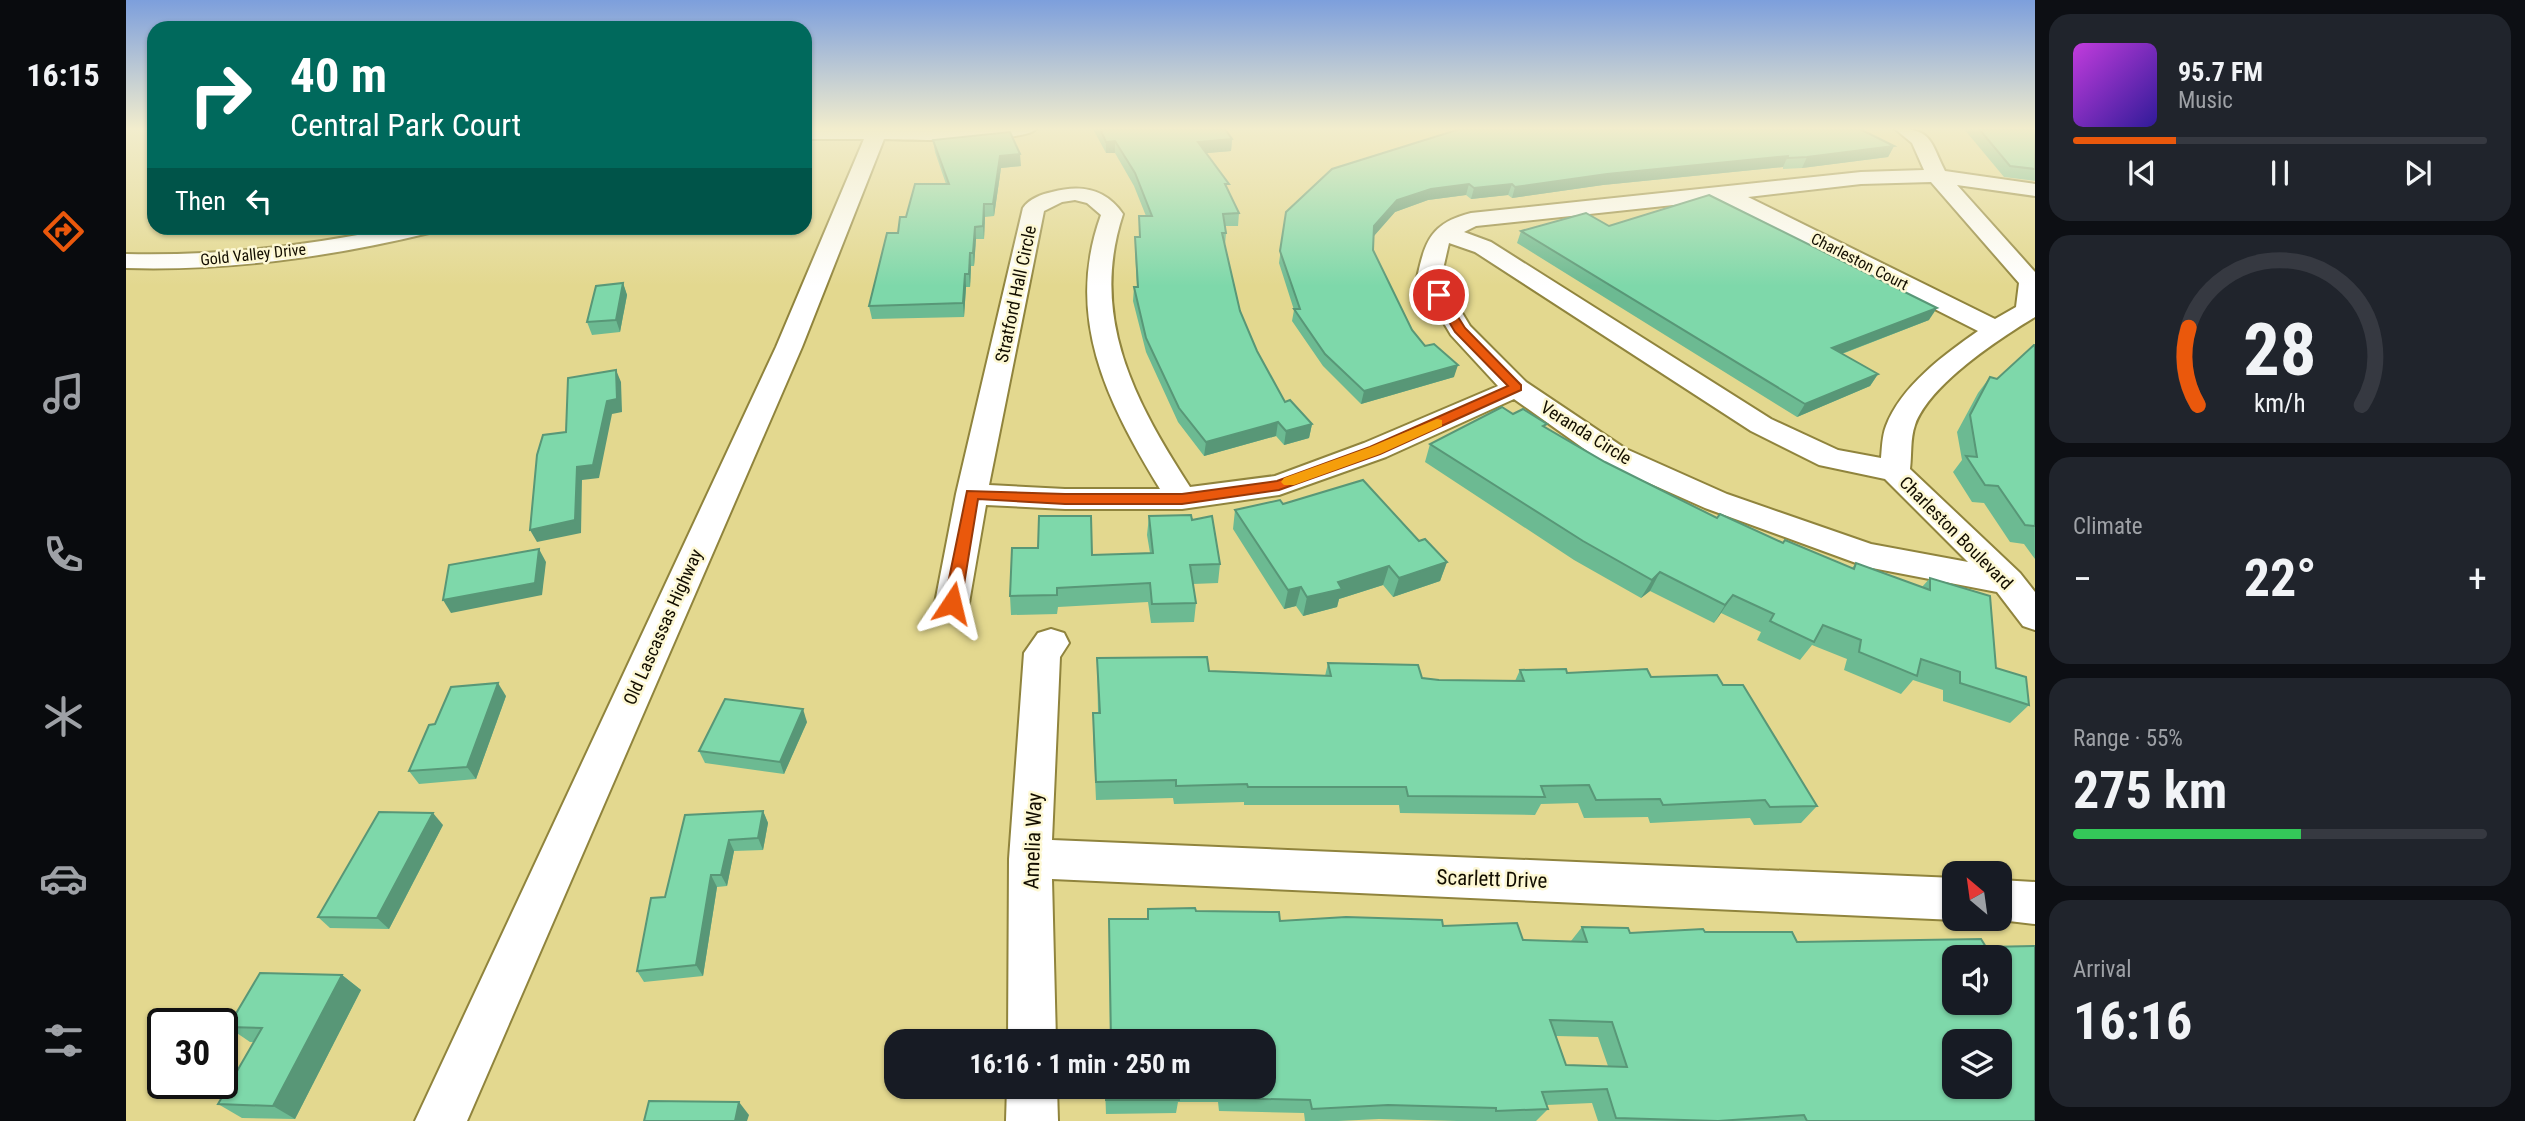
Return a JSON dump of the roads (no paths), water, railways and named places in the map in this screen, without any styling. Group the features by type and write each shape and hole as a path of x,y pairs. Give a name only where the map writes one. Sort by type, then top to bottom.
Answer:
{"street":[{"name":"Old Lascassas Highway","path":"441,1121 789,346 856,181"},
{"path":"1444,233 1471,220 1833,181"},
{"name":"Charleston Boulevard","path":"1942,181 2031,282 2028,310 1994,329 1948,368 1923,394 1901,424 1895,471 2008,582 2035,618"},
{"path":"1974,181 2035,190"},
{"name":"Stratford Hall Circle","path":"952,603 972,494 1034,208 1052,197 1067,193 1088,195 1104,203 1112,214 1103,240 1097,293 1110,363 1142,436 1182,499"},
{"name":"Charleston Court","path":"1726,194 1994,329"},
{"path":"1444,233 1483,247 1761,425 1830,458 1895,471"},
{"name":"Veranda Circle","path":"1444,233 1435,247 1429,278 1460,330 1516,387 1615,456 1716,501 1867,555 2008,582"},
{"name":"Gold Valley Drive","path":"126,261 232,258 299,250 382,235"},
{"path":"972,494 1065,499 1182,499 1279,485 1375,450 1516,387"},
{"name":"Amelia Way","path":"1032,1029 1030,859 1042,653 1051,643"},
{"name":"Scarlett Drive","path":"1030,859 1942,898"},
{"path":"2012,902 2035,903"},
{"path":"1032,1099 1032,1121"}]}
